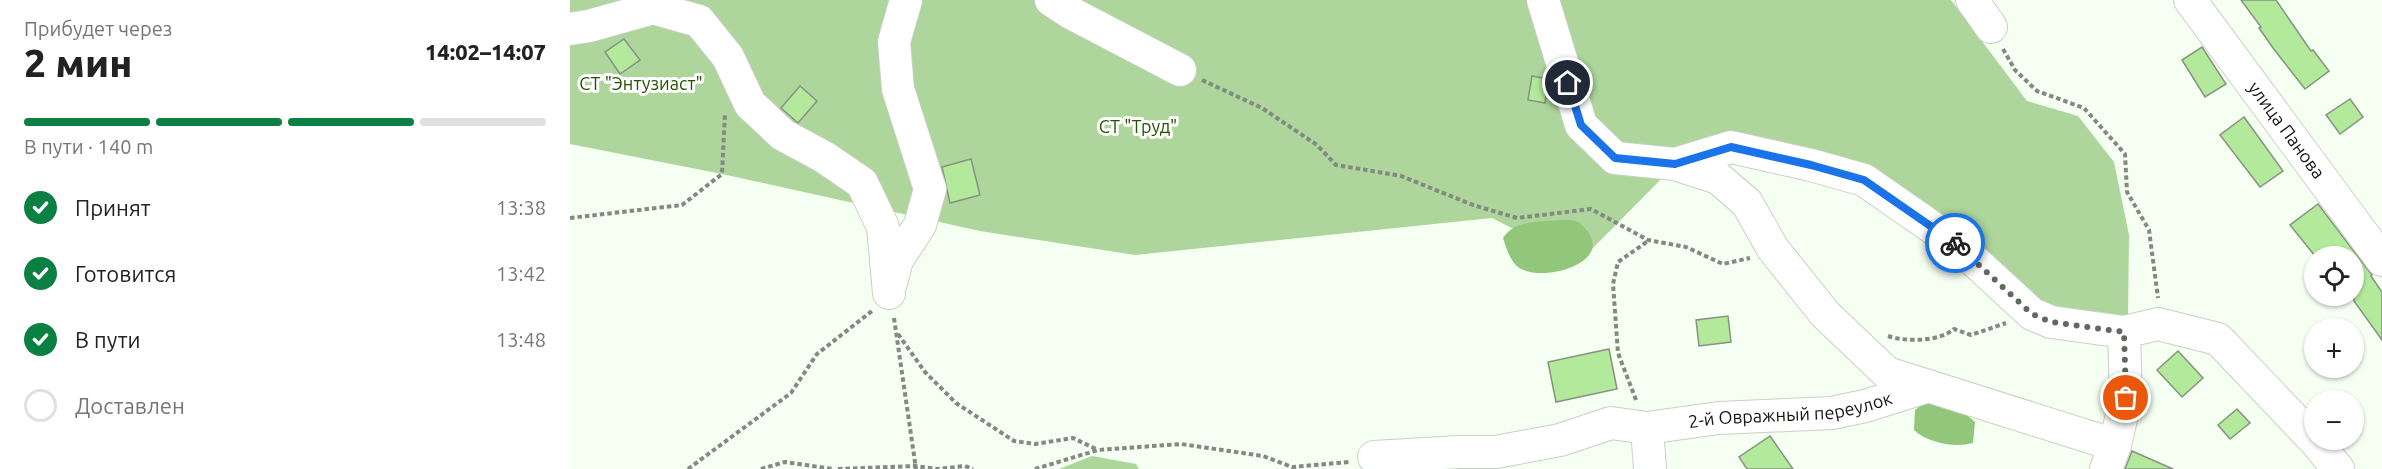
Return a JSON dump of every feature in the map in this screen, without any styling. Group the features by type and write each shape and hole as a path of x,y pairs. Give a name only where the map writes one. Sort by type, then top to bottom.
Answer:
{"street":[{"path":"889,293 897,260 920,225 930,189 898,89 894,42 906,0"},
{"path":"1051,0 1071,13 1180,70"},
{"path":"1543,0 1581,125 1615,158 1675,164 1718,178 1747,203 1773,249 1825,314 1887,373 1929,386 2110,457 2126,398 2124,332"},
{"path":"1972,0 1991,27"},
{"name":"улица Панова","path":"2190,0 2382,260"},
{"path":"570,29 653,8 699,21 728,57 750,104 783,135 824,157 862,183 883,227 889,293"},
{"path":"1675,164 1731,147 1864,180 1956,244 2032,314 2051,322 2124,332 2158,324 2218,339 2316,442 2338,469"},
{"name":"2-й Овражный переулок","path":"1374,457 1477,460 1496,452 1560,440 1611,423 1647,428 1730,417 1832,413 1864,406 1929,386"},
{"path":"1647,428 1650,469"}],"path":[{"path":"1991,27 2015,70 2037,91 2084,108 2125,154 2127,192 2149,230 2158,288 2158,324"},
{"path":"1180,70 1262,108 1317,145 1336,165 1401,176 1473,205 1517,218 1591,209 1648,240 1686,247 1723,264 1748,259 1773,249"},
{"path":"570,218 682,205 722,174 726,102"},
{"path":"1647,428 1618,353 1613,284 1618,262 1648,240"},
{"path":"889,293 898,334 915,468"},
{"path":"688,469 790,393 818,354 868,316 889,293"},
{"path":"1879,333 1900,340 1946,336 1954,329 1971,335 2032,314"},
{"path":"898,334 925,372 956,403 1014,441 1035,444 1073,438 1098,450"},
{"path":"1035,469 1098,450 1180,444 1263,456 1292,467 1335,465 1374,457"},
{"path":"762,469 785,462 833,469"},
{"path":"838,469 938,469 965,466 973,469"}],"green space":[{"name":"СТ \"Труд\"","path":"570,0 1951,0 2027,101 2078,116 2114,162 2129,235 2128,318 2045,305 1886,180 1686,154 1579,262 1492,218 1135,255 980,231 722,174 570,144"},
{"path":"1092,456 1136,464 1139,469 1059,469"}],"shaded area":[{"path":"1570,220 1582,225 1592,241 1592,250 1587,257 1569,268 1547,273 1526,271 1515,264 1503,238 1514,227 1529,223"},
{"path":"1924,403 1951,407 1970,417 1975,422 1973,443 1958,445 1942,443 1914,430 1915,410"}],"building":[{"path":"2241,0 2276,0 2311,51 2313,50 2329,71 2305,89 2273,48"},
{"path":"624,39 640,60 620,74 605,52"},
{"path":"2202,47 2226,84 2205,97 2182,60"},
{"path":"1532,76 1548,79 1545,103 1528,100"},
{"path":"800,86 817,101 798,123 781,108"},
{"path":"2350,99 2363,117 2340,134 2326,115"},
{"path":"2244,117 2283,171 2260,187 2220,135"},
{"path":"971,159 980,195 950,203 942,167"},
{"path":"2318,204 2350,246 2307,246 2290,225"},
{"path":"2364,264 2382,292 2382,340 2358,306 2364,306"},
{"path":"1728,316 1731,342 1699,346 1696,320"},
{"path":"1609,349 1617,389 1556,402 1548,362"},
{"path":"2178,351 2203,378 2182,397 2157,370"},
{"path":"2237,409 2250,423 2230,439 2218,425"},
{"path":"1770,436 1793,469 1747,469 1739,457"},
{"path":"2132,451 2173,469 2125,469"}],"way so far":[{"path":"1955,243 2032,314 2051,322 2124,332 2126,398"}],"route":[{"path":"1568,83 1581,125 1615,158 1675,164 1731,147 1811,165 1864,180 1955,243"}],"park label":[{"name":"СТ \"Энтузиаст\"","path":"641,84"}]}
